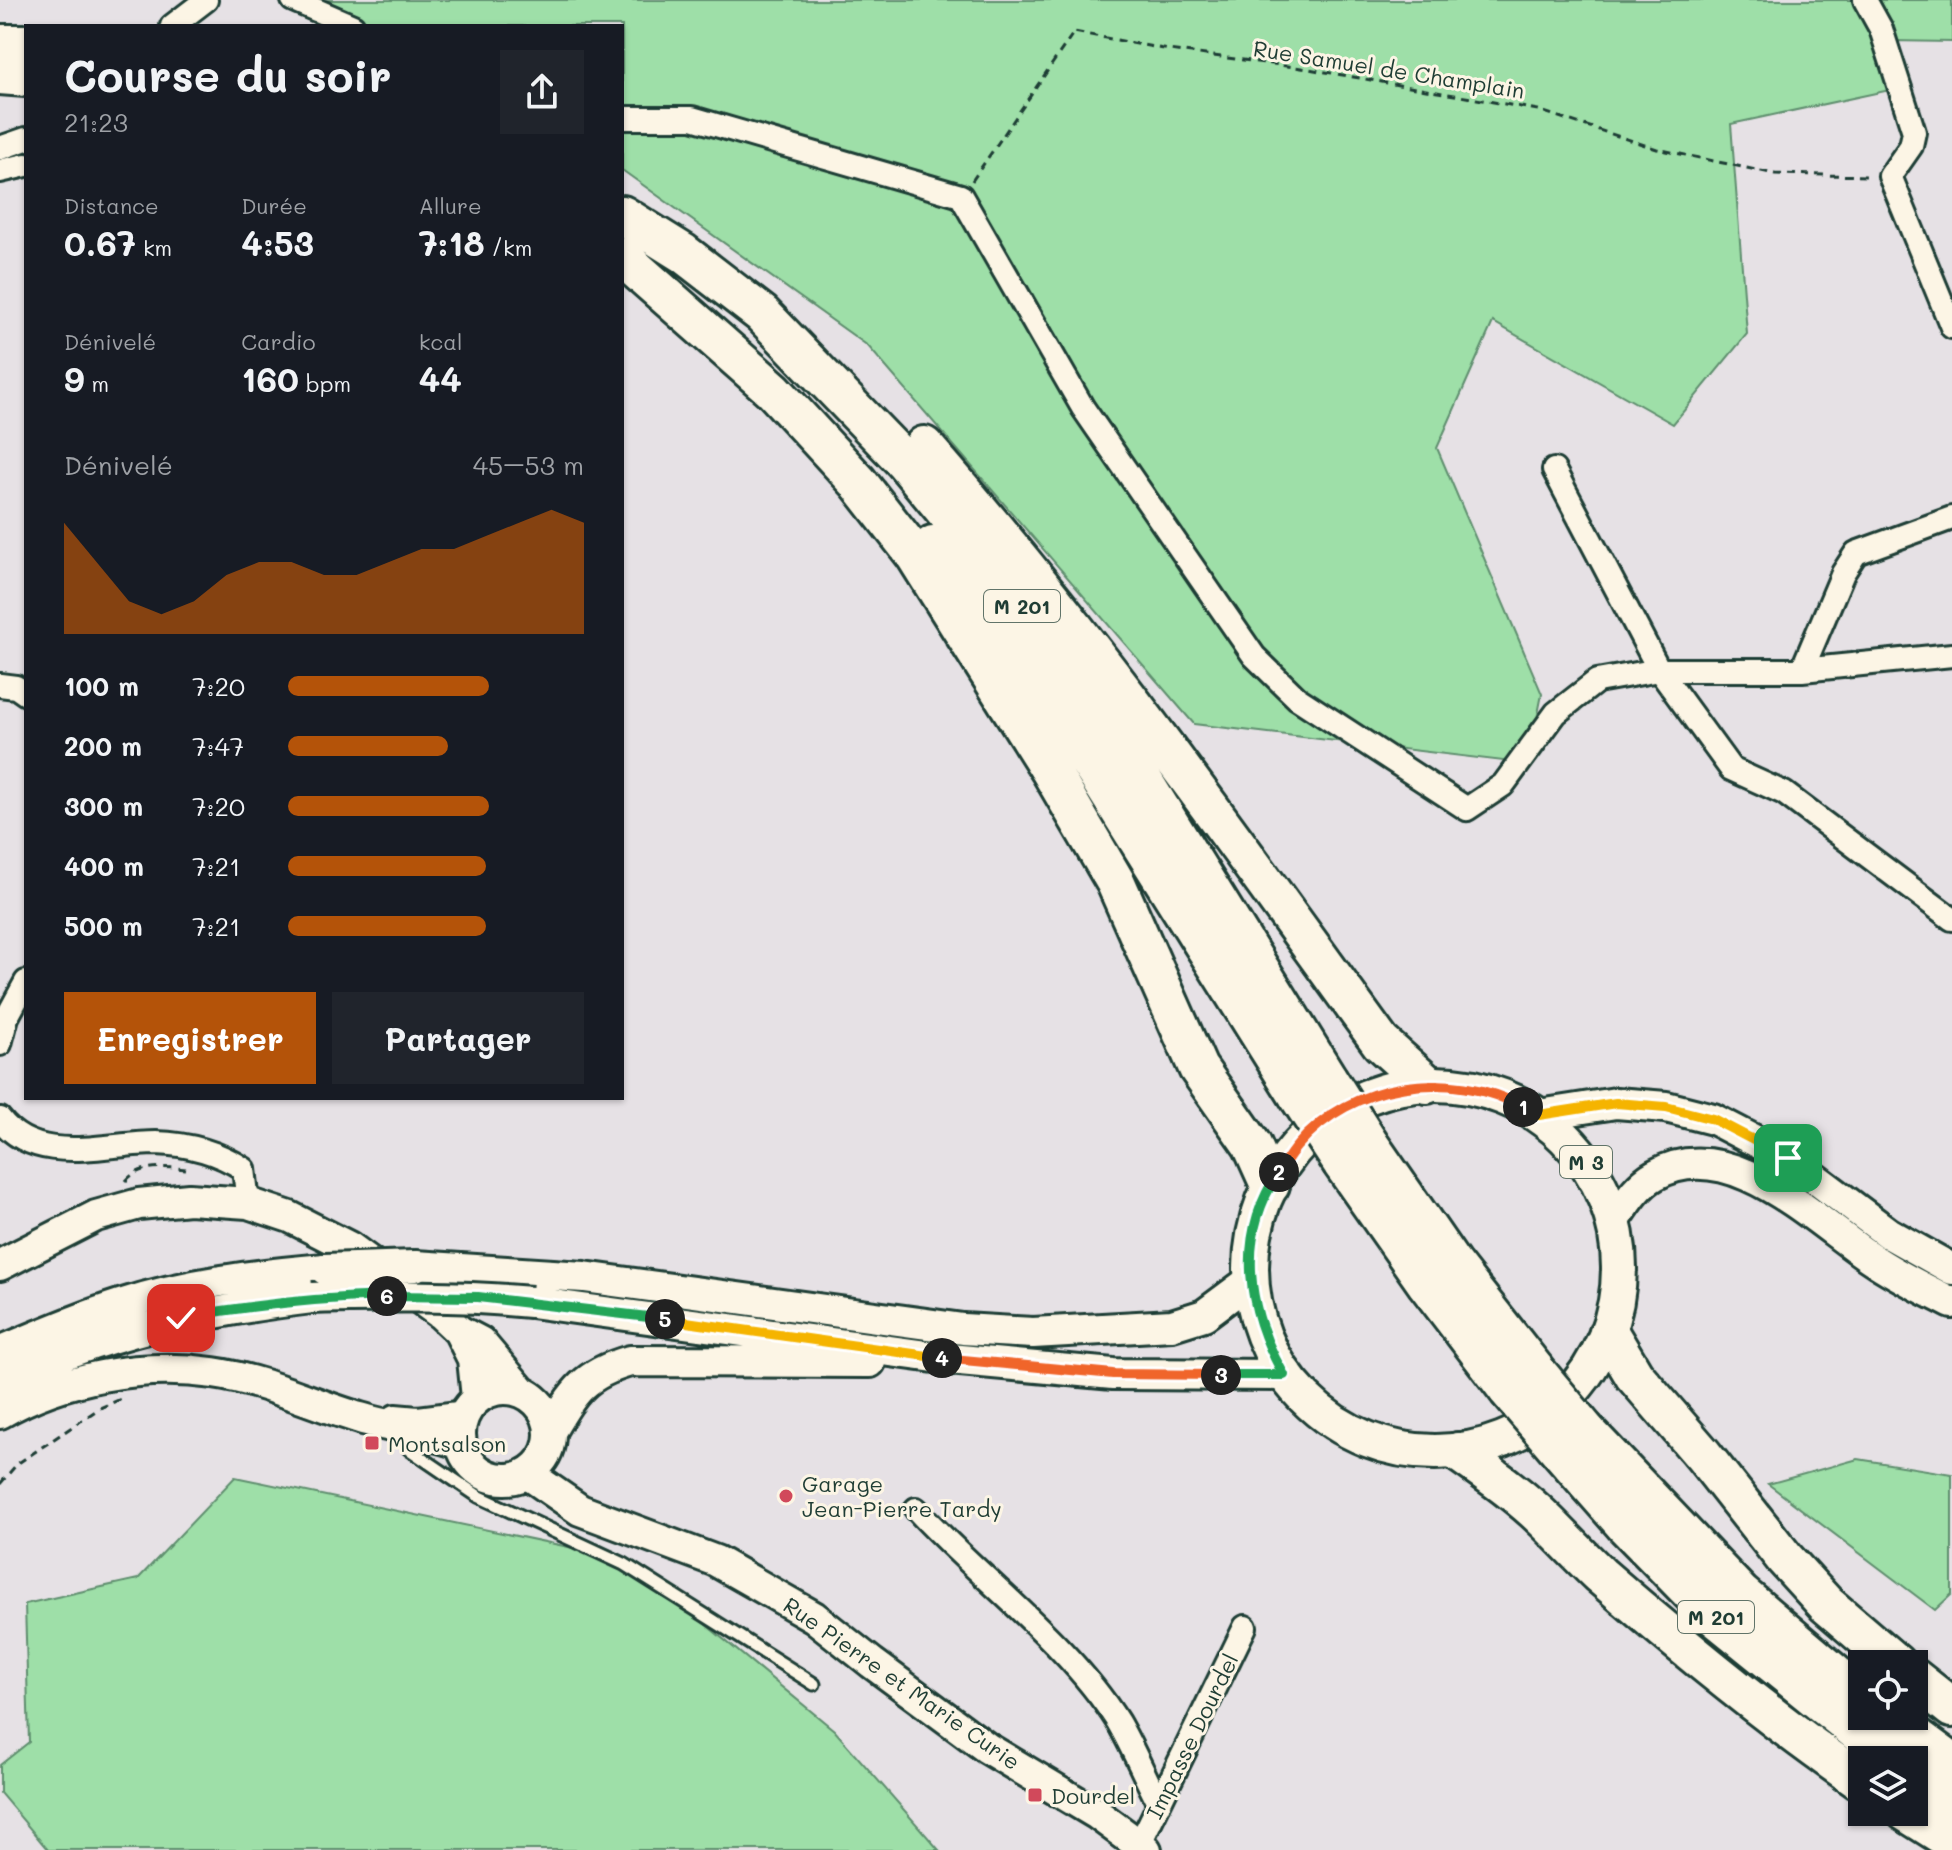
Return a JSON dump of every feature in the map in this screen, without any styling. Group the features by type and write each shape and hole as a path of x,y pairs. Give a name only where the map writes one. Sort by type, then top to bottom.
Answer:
{"highway":[{"path":"0,44 24,44"},
{"path":"0,75 24,77"},
{"name":"M 201","path":"624,216 683,253 762,314 904,461 1013,593 1114,734 1314,1088"},
{"name":"M 201","path":"624,257 701,311 769,367 883,482 989,615 1356,1153 1452,1264 1522,1381 1572,1441 1625,1525 1714,1616 1875,1746"},
{"path":"624,258 773,390 858,482 915,555 1050,770 1116,883 1198,1068 1252,1145 1270,1185"},
{"path":"762,314 924,446 981,511 1038,579 1141,715 1381,1043 1427,1084"},
{"path":"1609,1333 1634,1375 1703,1455 1785,1559 1826,1604 1880,1650"},
{"name":"M 201","path":"1572,1441 1741,1594 1848,1685"},
{"path":"1458,1452 1506,1486 1547,1522 1582,1559 1693,1655 1792,1734 1848,1772"},
{"path":"1928,1689 1952,1708"},
{"path":"1907,1730 1952,1763"},
{"path":"1928,1788 1952,1806"},
{"path":"1928,1826 1952,1841"}],"main road":[{"name":"M 3","path":"1427,1084 1467,1086 1505,1097 1539,1115 1573,1144 1598,1180 1615,1220 1621,1258 1619,1296 1609,1333 1585,1377 1550,1413 1507,1439 1458,1452 1418,1452 1379,1444 1342,1428 1310,1405 1284,1375 1267,1346 1251,1280 1254,1231 1270,1185 1298,1144 1335,1113 1379,1092 1427,1084"},
{"path":"1539,1115 1616,1103 1666,1107 1713,1119 1788,1158 1888,1233 1952,1269"},
{"name":"M 3","path":"1615,1220 1639,1187 1654,1176 1680,1166 1710,1165 1765,1183 1873,1259 1952,1303"},
{"path":"0,1265 96,1216 139,1204 189,1199 248,1203 290,1217 349,1247 441,1314 459,1331 480,1342 522,1392 542,1407 563,1476 602,1517"},
{"path":"0,1352 61,1325 123,1304 207,1283 325,1269 415,1266 584,1277 963,1329 1033,1333 1172,1325 1204,1315 1251,1280"},
{"path":"0,1382 34,1365 167,1321 312,1298 410,1295 531,1302 949,1359 1113,1374 1284,1375"},
{"path":"0,1329 61,1325"},
{"path":"459,1331 473,1359 472,1405"},
{"path":"522,1392 499,1389 472,1405 461,1422 461,1444 466,1457 487,1476 500,1480 528,1474 545,1457 550,1438 568,1402 590,1377 606,1368 630,1361 669,1359 818,1364 949,1359"},
{"path":"0,1413 74,1381 135,1371 213,1373 263,1385 363,1419 432,1434 461,1444"},
{"name":"Rue Pierre et Marie Curie","path":"528,1474 580,1510 716,1561 814,1617 987,1748 1097,1814 1143,1847"}],"street":[{"path":"175,24 206,0"},
{"path":"293,0 348,24"},
{"path":"1865,0 1881,29 1914,132 1911,146 1890,176 1952,327"},
{"path":"624,118 692,118 961,196 1083,408 1254,656 1297,698 1467,809 1503,785 1556,713 1597,681 1659,670 1802,670 1952,655"},
{"path":"0,148 24,140"},
{"path":"0,171 24,165"},
{"path":"1554,470 1659,670 1731,769 1784,793 1952,919"},
{"path":"1802,670 1843,573 1856,553 1952,518"},
{"path":"0,685 16,687 24,693"},
{"path":"0,1044 7,1017 24,986"},
{"path":"0,1119 10,1132 43,1147 73,1150 158,1143 204,1149 244,1169 248,1203"},
{"path":"192,1372 224,1364 263,1371 384,1415 418,1418 472,1405"},
{"path":"916,1509 954,1551 1075,1666 1117,1722 1159,1804"},
{"name":"Impasse Dourdel","path":"1143,1847 1159,1804 1245,1627"}],"lane":[{"path":"401,1428 409,1449 478,1496 624,1564 814,1684"}],"path":[{"name":"Rue Samuel de Champlain","path":"961,196 1074,32 1169,50 1309,69 1538,110 1657,149 1775,174 1890,176"},
{"path":"0,1484 17,1464 100,1408 124,1398"}],"green space":[{"path":"289,0 1952,0 1952,42 1890,41 1890,90 1731,124 1747,334 1673,424 1493,322 1437,448 1542,694 1528,764 1194,724 868,346 624,171 624,24 344,24"},
{"path":"1858,1459 1952,1474 1952,1594 1935,1610 1768,1484"},
{"path":"235,1477 626,1559 834,1730 939,1850 48,1850 0,1793 0,1765 29,1742 25,1604 138,1579"}],"place":[{"name":"Montsalson","path":"372,1443"},
{"name":"Garage Jean-Pierre Tardy","path":"786,1496"},
{"name":"Dourdel","path":"1035,1795"}],"route":[{"path":"181,1318 312,1298 397,1295 478,1297 742,1329 949,1359 1113,1374 1284,1375 1267,1346 1256,1314 1251,1280 1254,1231 1270,1185 1298,1144 1335,1113 1379,1092 1427,1084 1467,1086 1505,1097 1539,1115 1616,1103 1666,1107 1713,1119 1788,1158"}]}
